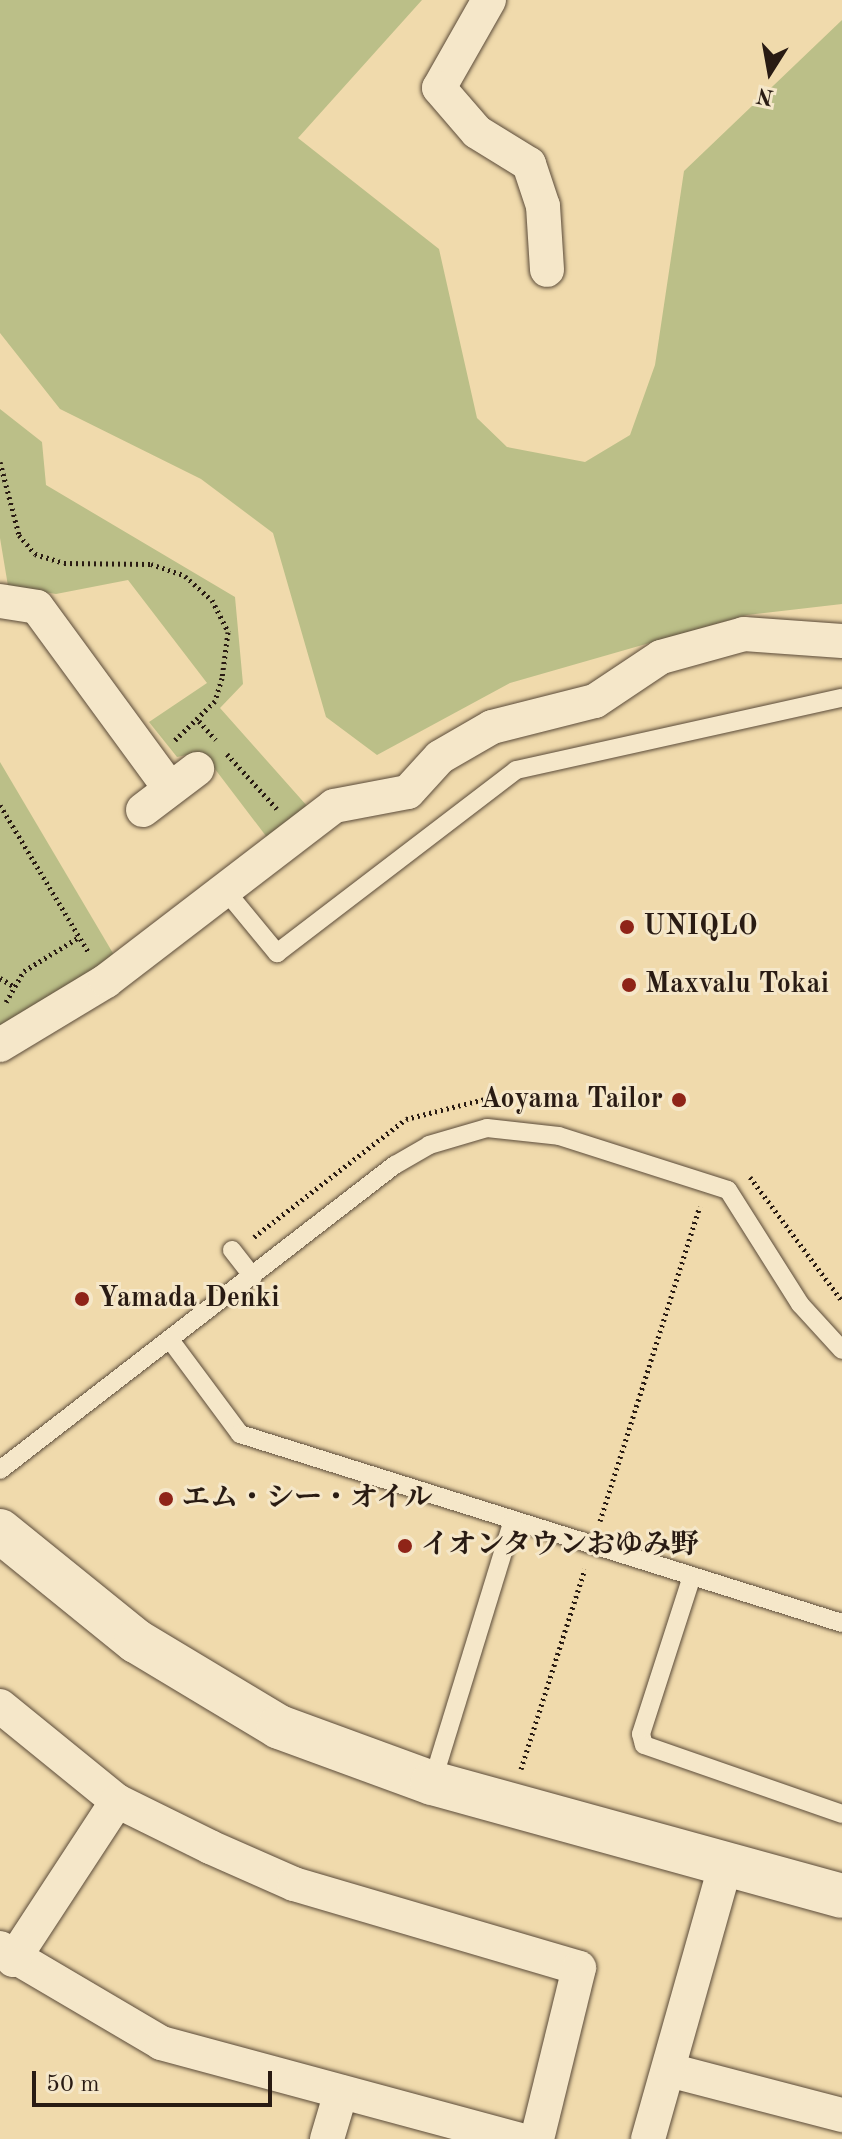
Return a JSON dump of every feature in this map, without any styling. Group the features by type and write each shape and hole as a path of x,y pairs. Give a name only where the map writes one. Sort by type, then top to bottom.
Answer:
{"street":[{"path":"489,0 439,88 477,132 529,164 543,206 547,270"},
{"path":"0,601 37,607 170,789"},
{"path":"0,1045 106,981 334,806 408,792 440,757 492,727 595,701 661,657 744,634 842,641"},
{"path":"143,810 197,769"},
{"path":"0,1531 68,1592 201,1686 279,1727 432,1783 842,1896"},
{"path":"0,1706 117,1801 294,1884 579,1968 537,2139"},
{"path":"117,1801 6,1954 161,2043 518,2139"},
{"path":"648,2139 726,1863"},
{"path":"669,2070 842,2115"},
{"path":"327,2139 341,2092"}],"lane":[{"path":"225,890 277,953 516,770 842,698"},
{"path":"0,1470 171,1341 395,1165 455,1134 487,1128 559,1136 728,1190 809,1318 842,1350"},
{"path":"233,1252 253,1277"},
{"path":"171,1341 240,1434 842,1623"},
{"path":"432,1783 513,1520"},
{"path":"692,1576 641,1734 644,1745 842,1814"}],"path":[{"path":"0,462 19,535 35,554 64,563 151,564 185,576 212,600 228,632 227,654 215,701 199,721 149,761"},
{"path":"199,721 299,833"},
{"path":"0,805 106,981"},
{"path":"0,1009 24,971 79,937"},
{"path":"0,978 15,987"},
{"path":"233,1252 406,1119 493,1097 523,1106"},
{"path":"520,1773 713,1166 755,1179 842,1301"}],"green space":[{"path":"0,0 422,0 298,138 439,249 477,418 507,447 585,462 630,435 655,365 684,171 842,20 842,604 747,615 510,683 377,755 326,717 273,533 201,479 60,409 0,333"},
{"path":"0,409 42,442 46,485 235,597 243,684 220,708 308,807 269,840 202,752 177,757 149,722 207,683 128,580 56,594 8,586 0,538"},
{"path":"0,762 117,960 0,1028"}],"place":[{"name":"UNIQLO","path":"627,927"},
{"name":"Maxvalu Tokai","path":"629,985"},
{"name":"Aoyama Tailor","path":"679,1100"},
{"name":"Yamada Denki","path":"82,1299"},
{"name":"エム・シー・オイル","path":"166,1499"},
{"name":"イオンタウンおゆみ野","path":"405,1546"}]}
